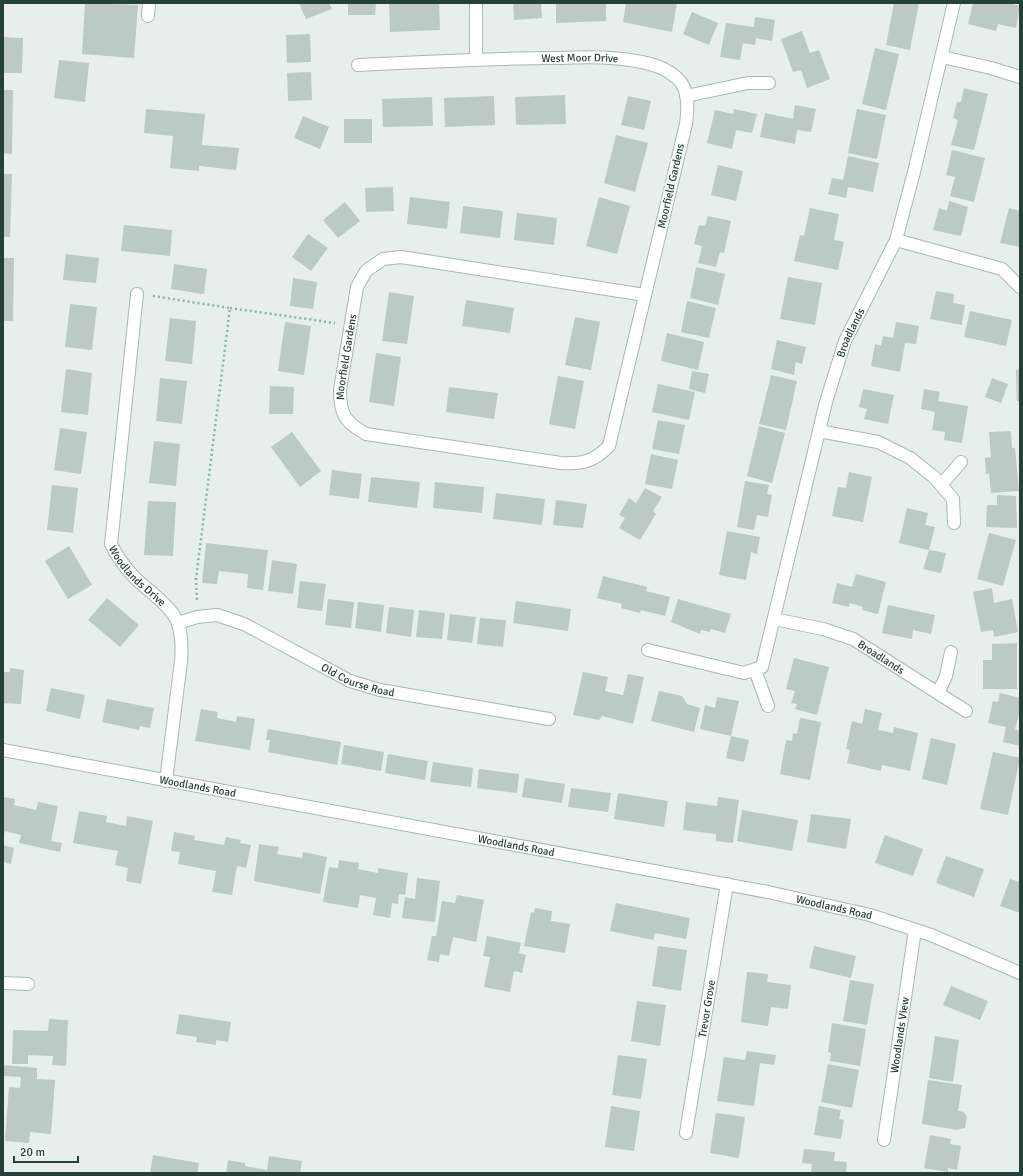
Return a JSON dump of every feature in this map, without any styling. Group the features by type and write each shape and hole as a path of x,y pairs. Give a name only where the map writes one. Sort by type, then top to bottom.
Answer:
{"street":[{"path":"148,16 149,3"},
{"path":"476,3 476,59"},
{"name":"Broadlands","path":"754,670 762,667 819,431 844,341 896,240 954,3"},
{"path":"942,57 991,68 1020,77"},
{"name":"West Moor Drive","path":"358,65 476,59 591,58 635,61 660,67 678,79"},
{"name":"Moorfield Gardens","path":"645,295 401,257 383,259 366,271 357,287 340,390 340,407 351,426 366,434 561,463 580,464 598,456 609,446 686,124 688,105 686,96 678,79"},
{"path":"686,96 748,83 769,83"},
{"path":"896,240 1002,269 1020,287"},
{"name":"Woodlands Drive","path":"137,294 111,544 118,559 168,609 178,623 182,645 181,661 166,781"},
{"path":"819,431 878,442 910,458 934,477 953,499 954,523"},
{"path":"942,485 961,462"},
{"name":"Old Course Road","path":"178,623 197,617 217,615 244,624 350,681 380,690 549,719"},
{"name":"Broadlands","path":"774,619 823,628 852,639 966,711"},
{"path":"648,650 744,673 754,670 768,706"},
{"path":"938,693 946,676 951,652"},
{"name":"Woodlands Road","path":"3,750 727,884 870,915 915,930 1020,973"},
{"name":"Trevor Grove","path":"686,1133 727,884"},
{"name":"Woodlands View","path":"884,1140 915,930"},
{"path":"3,983 28,984"}],"path":[{"path":"137,294 350,326"},
{"path":"197,617 196,579 230,308"}],"building":[{"path":"85,3 138,5 134,58 82,54"},
{"path":"299,3 329,3 332,9 306,19"},
{"path":"348,3 376,3 375,15 348,15"},
{"path":"389,3 439,3 440,30 390,32"},
{"path":"513,3 541,3 542,18 514,20"},
{"path":"556,3 606,3 606,21 556,23"},
{"path":"626,3 677,3 672,32 623,22"},
{"path":"894,3 919,3 910,50 886,45"},
{"path":"973,3 1009,3 1020,6 1016,28 998,24 996,31 968,24"},
{"path":"692,12 718,23 709,45 683,34"},
{"path":"755,17 775,20 772,41 756,38 755,45 743,43 740,60 720,57 726,23 754,27"},
{"path":"802,31 810,53 819,50 830,79 807,88 801,70 793,72 781,39"},
{"path":"310,34 311,62 287,63 286,35"},
{"path":"3,37 23,38 22,73 3,73"},
{"path":"875,48 899,54 886,110 862,104"},
{"path":"59,60 89,63 85,102 54,98"},
{"path":"311,72 312,100 288,101 287,73"},
{"path":"964,88 988,94 974,150 951,145 958,120 953,118 957,102 961,102"},
{"path":"3,90 13,90 12,154 3,153"},
{"path":"565,95 566,124 516,125 515,97"},
{"path":"494,96 495,125 445,127 444,98"},
{"path":"628,96 651,101 644,130 621,125"},
{"path":"432,97 433,126 383,127 382,99"},
{"path":"795,105 816,109 811,132 797,130 795,144 760,137 765,113 793,119"},
{"path":"146,109 205,114 202,145 239,148 236,170 199,166 199,171 170,168 173,136 144,133"},
{"path":"734,109 757,114 752,133 736,130 732,149 707,143 715,110 733,114"},
{"path":"857,109 886,115 877,159 848,153"},
{"path":"303,116 329,127 320,149 294,138"},
{"path":"344,119 372,119 372,143 344,143"},
{"path":"616,135 648,143 635,192 604,183"},
{"path":"952,150 985,158 974,202 950,196 955,177 946,175"},
{"path":"848,156 879,163 873,192 848,187 846,198 828,194 832,178 843,180"},
{"path":"718,165 743,171 736,201 711,195"},
{"path":"3,174 12,174 10,237 3,237"},
{"path":"393,187 394,211 366,212 365,188"},
{"path":"410,197 450,202 447,229 407,224"},
{"path":"599,197 630,206 617,254 586,246"},
{"path":"949,201 968,207 961,236 933,230 939,208 947,211"},
{"path":"345,202 360,221 338,238 323,220"},
{"path":"463,206 503,211 500,238 460,233"},
{"path":"810,208 839,214 834,240 844,242 838,270 794,261 800,235 804,236"},
{"path":"1009,208 1020,211 1020,247 1000,243"},
{"path":"517,213 557,218 554,245 514,240"},
{"path":"708,216 731,221 724,253 720,252 716,267 698,263 702,246 694,244 699,225 705,226"},
{"path":"124,225 172,230 170,256 121,251"},
{"path":"308,234 328,248 311,271 292,257"},
{"path":"66,254 99,258 96,283 63,280"},
{"path":"3,258 14,258 13,321 3,321"},
{"path":"174,264 207,269 204,294 171,289"},
{"path":"696,267 725,274 718,305 690,298"},
{"path":"788,277 822,283 815,325 780,319"},
{"path":"293,278 317,282 313,309 290,306"},
{"path":"936,291 954,294 953,303 965,305 962,325 930,319"},
{"path":"389,292 414,296 407,344 382,341"},
{"path":"466,300 514,308 510,333 462,326"},
{"path":"687,301 716,308 709,338 681,332"},
{"path":"70,304 97,307 92,350 65,347"},
{"path":"970,311 1012,320 1006,346 964,337"},
{"path":"575,317 600,322 591,370 565,365"},
{"path":"170,318 196,321 192,364 165,361"},
{"path":"285,322 311,326 304,375 278,371"},
{"path":"896,322 919,326 916,344 905,343 900,372 871,366 875,344 881,346 883,336 893,338"},
{"path":"667,333 704,342 698,370 661,361"},
{"path":"777,340 806,347 802,364 796,362 794,375 771,369"},
{"path":"376,353 401,357 394,406 369,402"},
{"path":"66,369 92,373 88,415 61,412"},
{"path":"1020,369 1020,401 1017,401 1016,370"},
{"path":"692,371 709,374 705,393 689,389"},
{"path":"771,375 797,381 786,430 759,424"},
{"path":"558,376 584,381 575,429 549,424"},
{"path":"160,378 187,381 182,424 156,421"},
{"path":"992,378 1008,384 1001,403 985,397"},
{"path":"658,384 695,392 689,420 652,412"},
{"path":"270,386 294,387 293,414 269,414"},
{"path":"449,387 498,393 494,419 446,412"},
{"path":"863,389 894,395 888,424 864,419 867,409 859,407"},
{"path":"924,389 940,392 938,401 968,406 962,443 944,440 945,432 932,430 935,412 921,409"},
{"path":"658,420 685,425 679,454 652,449"},
{"path":"759,426 785,433 772,483 747,476"},
{"path":"60,428 87,432 81,474 54,470"},
{"path":"1011,431 1012,448 1015,448 1019,491 991,493 989,474 986,474 985,458 991,457 989,432"},
{"path":"292,432 321,471 300,487 271,447"},
{"path":"154,441 180,444 176,486 149,483"},
{"path":"651,454 678,460 672,489 645,484"},
{"path":"332,470 362,474 359,499 329,495"},
{"path":"849,472 872,477 863,522 832,516 838,487 846,488"},
{"path":"371,477 420,482 417,508 368,502"},
{"path":"745,481 769,485 767,494 772,495 768,517 757,515 754,530 737,527"},
{"path":"435,482 484,487 482,513 433,508"},
{"path":"52,485 78,488 73,533 47,530"},
{"path":"645,488 662,497 653,511 656,514 640,540 619,528 625,518 619,515 629,498 636,503"},
{"path":"496,493 545,499 542,525 493,519"},
{"path":"997,495 1016,496 1017,528 986,527 987,505 997,505"},
{"path":"556,500 587,504 583,528 553,525"},
{"path":"148,501 176,502 173,556 144,555"},
{"path":"907,508 928,513 925,525 935,527 929,550 899,543"},
{"path":"727,531 760,537 757,554 751,552 746,580 719,575"},
{"path":"989,533 1016,540 1003,586 977,579"},
{"path":"206,543 268,550 263,590 247,588 248,574 219,571 217,584 202,583"},
{"path":"69,546 92,585 68,599 45,561"},
{"path":"929,550 946,553 941,573 923,569"},
{"path":"272,560 297,564 293,594 268,591"},
{"path":"856,574 886,582 878,614 862,610 863,607 850,603 849,607 832,603 837,583 852,587"},
{"path":"603,576 647,587 646,591 670,597 665,616 641,610 640,613 621,608 622,604 597,598"},
{"path":"300,581 326,584 322,611 297,608"},
{"path":"992,588 994,603 1012,599 1018,632 994,637 993,630 981,632 973,592"},
{"path":"107,598 139,625 120,647 88,620"},
{"path":"328,599 354,602 351,628 325,625"},
{"path":"678,599 731,614 725,633 711,629 709,632 701,630 700,634 671,622"},
{"path":"516,601 571,609 568,631 513,623"},
{"path":"358,602 384,605 381,632 355,628"},
{"path":"888,605 935,615 931,634 913,630 912,639 882,633"},
{"path":"389,607 414,610 411,637 386,633"},
{"path":"419,610 445,613 442,639 416,637"},
{"path":"450,614 476,617 472,643 447,640"},
{"path":"480,618 506,620 503,647 477,644"},
{"path":"1017,643 1017,689 983,689 983,660 992,660 992,644"},
{"path":"794,658 829,667 817,715 795,709 797,704 791,703 795,691 786,689"},
{"path":"10,668 24,670 21,704 3,703 3,672 10,672"},
{"path":"583,672 608,677 605,691 623,695 628,674 644,677 633,724 602,716 599,720 573,715"},
{"path":"51,688 85,695 80,719 46,711"},
{"path":"659,691 682,696 687,704 700,708 694,732 651,721"},
{"path":"1000,693 1020,698 1020,711 1015,729 1020,731 1020,746 1003,742 1006,727 988,723 993,701 998,702"},
{"path":"717,697 739,701 731,736 700,729 705,705 715,708"},
{"path":"107,699 154,708 150,728 140,726 139,730 102,722"},
{"path":"201,709 218,712 217,718 236,722 237,716 255,719 250,750 195,741"},
{"path":"865,709 882,713 878,730 893,733 894,727 918,733 910,771 882,765 881,771 847,763 850,750 846,749 852,721 862,724"},
{"path":"800,718 821,722 810,780 780,774 786,740 792,741 793,733 797,734"},
{"path":"268,729 341,742 337,765 268,752 270,740 266,740"},
{"path":"731,736 749,740 744,762 726,758"},
{"path":"931,738 956,744 947,785 922,779"},
{"path":"344,745 384,752 381,771 341,764"},
{"path":"993,752 1020,758 1008,815 980,809"},
{"path":"388,754 428,761 425,780 385,773"},
{"path":"433,762 473,768 471,787 430,782"},
{"path":"479,769 519,774 517,793 477,788"},
{"path":"525,778 565,784 562,803 522,797"},
{"path":"571,788 611,793 608,812 568,807"},
{"path":"618,793 668,801 664,827 614,819"},
{"path":"3,797 15,799 14,805 36,810 38,802 58,806 51,841 62,843 60,852 19,843 21,835 5,831 3,838"},
{"path":"718,797 739,800 733,843 716,841 716,834 683,830 686,802 717,806"},
{"path":"742,810 798,820 792,851 737,841"},
{"path":"79,811 107,816 106,822 126,826 127,816 153,821 141,884 126,881 128,868 115,865 118,851 73,843"},
{"path":"811,814 851,819 846,849 807,842"},
{"path":"174,832 195,836 194,840 224,845 226,837 241,840 240,843 251,845 246,868 237,866 232,895 212,892 216,871 178,864 180,852 171,851"},
{"path":"885,835 923,849 913,876 875,863"},
{"path":"259,844 279,847 277,854 302,858 303,852 327,857 320,894 254,881"},
{"path":"3,845 14,848 11,864 3,862"},
{"path":"946,856 984,869 974,897 936,883"},
{"path":"339,860 359,863 358,869 378,873 378,868 408,873 405,895 399,894 398,904 392,903 390,918 373,915 376,898 360,895 358,908 323,902 329,867 338,868"},
{"path":"417,878 440,881 435,922 402,918 405,897 415,899"},
{"path":"1010,879 1020,882 1020,913 1000,906"},
{"path":"457,895 484,900 476,942 453,937 449,956 440,954 439,962 427,960 432,936 436,936 442,901 455,903"},
{"path":"616,903 690,918 686,939 655,933 653,940 610,931"},
{"path":"535,908 552,911 551,921 570,924 565,953 524,946 531,912 534,913"},
{"path":"487,936 521,943 519,953 526,955 522,973 514,971 510,992 484,987 490,957 483,956"},
{"path":"658,946 687,950 681,991 652,986"},
{"path":"814,946 856,956 851,978 809,968"},
{"path":"747,972 768,974 767,982 791,985 788,1009 771,1007 768,1026 741,1022"},
{"path":"850,980 874,984 867,1025 843,1021"},
{"path":"951,986 988,1001 980,1020 943,1005"},
{"path":"637,1001 666,1005 660,1046 631,1041"},
{"path":"179,1014 231,1022 228,1042 216,1040 216,1045 196,1042 197,1037 176,1034"},
{"path":"49,1019 68,1020 66,1066 52,1065 53,1056 28,1055 28,1064 12,1064 13,1030 48,1031"},
{"path":"832,1023 866,1029 860,1066 830,1061 831,1053 828,1052"},
{"path":"935,1036 959,1040 953,1082 929,1078"},
{"path":"747,1051 776,1055 774,1065 760,1063 754,1106 717,1101 724,1057 745,1060"},
{"path":"618,1055 647,1059 641,1099 612,1095"},
{"path":"828,1064 859,1070 852,1108 821,1102"},
{"path":"3,1065 37,1068 37,1079 55,1080 51,1134 30,1132 29,1143 5,1141 9,1087 20,1088 21,1077 3,1076"},
{"path":"928,1080 962,1085 958,1111 964,1112 967,1117 965,1128 957,1130 922,1124"},
{"path":"611,1106 640,1111 634,1151 605,1147"},
{"path":"819,1106 841,1110 839,1119 844,1120 841,1139 814,1135"},
{"path":"716,1113 745,1117 739,1158 710,1153"},
{"path":"930,1135 951,1139 950,1144 961,1146 957,1170 948,1168 948,1172 924,1168"},
{"path":"804,1149 835,1152 834,1161 847,1162 846,1173 811,1173 812,1164 802,1163"},
{"path":"153,1155 199,1163 197,1173 150,1173"},
{"path":"269,1156 302,1161 300,1173 226,1173 228,1160 245,1163 245,1166 267,1170"}]}
